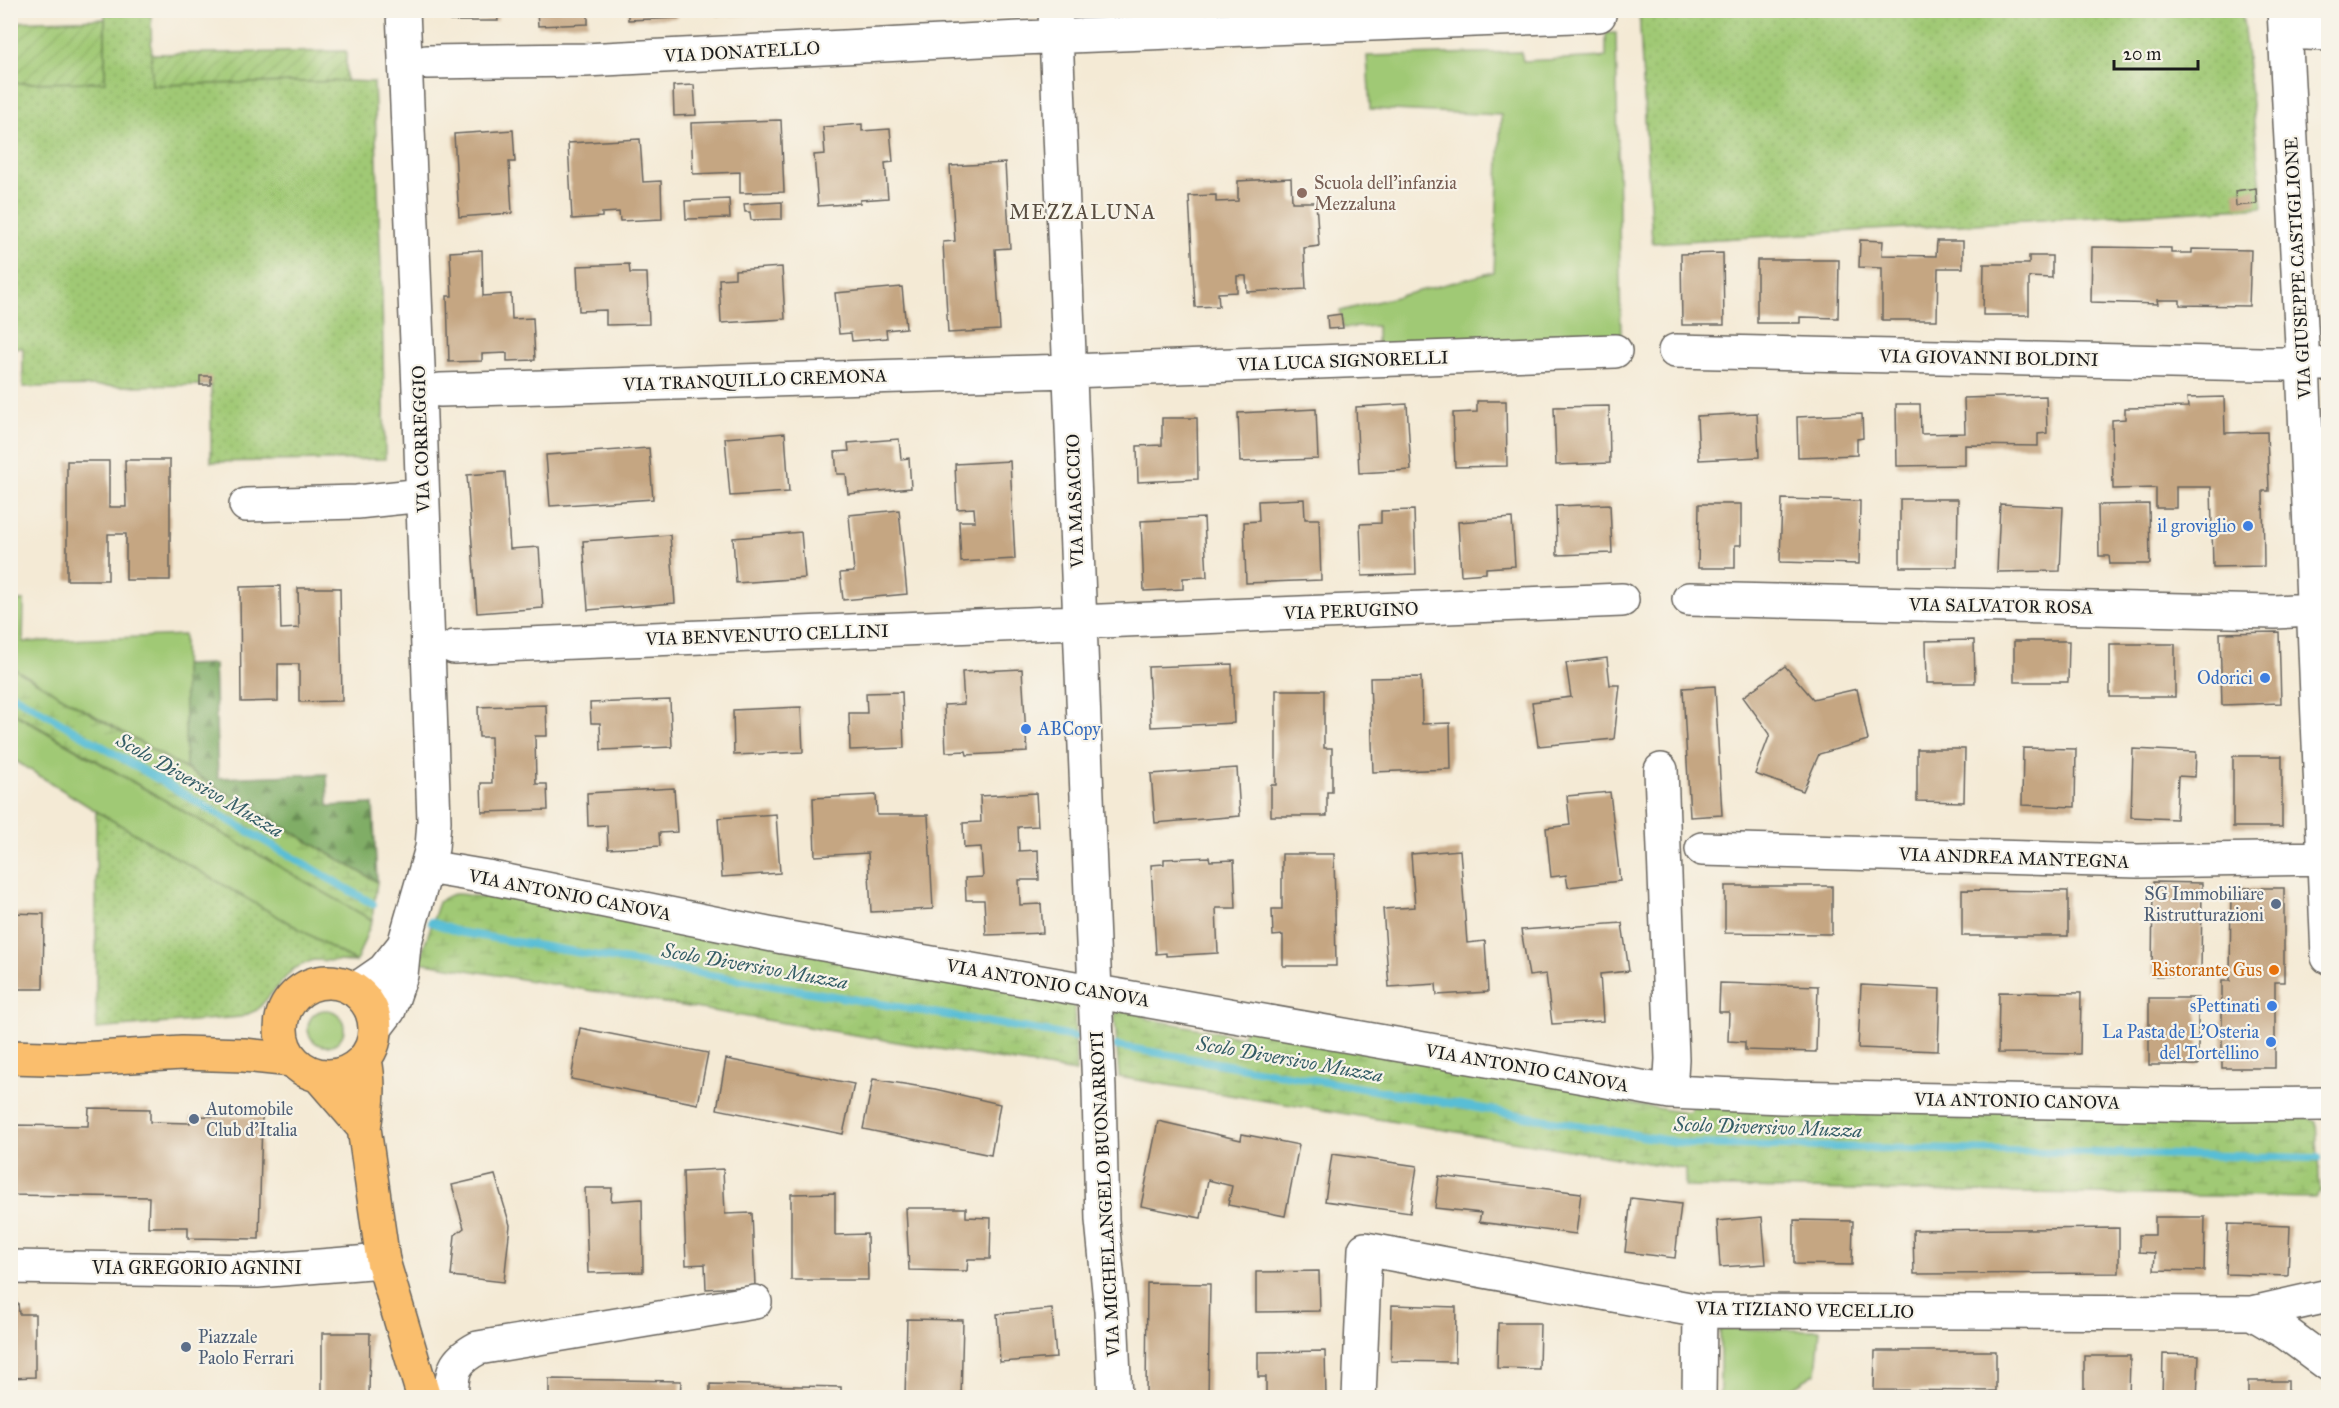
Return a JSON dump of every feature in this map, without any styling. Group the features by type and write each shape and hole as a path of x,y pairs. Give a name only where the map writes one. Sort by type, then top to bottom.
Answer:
{"main road":[{"path":"10,1058 80,1059 182,1053 244,1055 305,1068 332,1077 356,1069 365,1060 374,1039 376,1027 373,1012 366,1000 355,990 341,984 325,982 310,986 296,994 287,1006 281,1021 281,1035 284,1048 305,1068 364,1128"},
{"path":"182,1053 281,1021"},
{"path":"365,1060 368,1106 364,1128 383,1261 424,1398"}],"street":[{"name":"VIA CORREGGIO","path":"403,10 434,821 432,848 404,945"},
{"name":"VIA DONATELLO","path":"428,62 585,60 1055,24 1599,15"},
{"path":"2285,21 2328,34"},
{"name":"VIA GIUSEPPE CASTIGLIONE","path":"2285,21 2316,364 2328,957"},
{"name":"VIA MASACCIO","path":"1055,24 1095,991"},
{"name":"VIA LUCA SIGNORELLI","path":"1070,371 1615,351"},
{"name":"VIA GIOVANNI BOLDINI","path":"1675,351 2316,364"},
{"name":"VIA TRANQUILLO CREMONA","path":"440,390 1070,371"},
{"path":"246,505 357,502 423,495"},
{"name":"VIA SALVATOR ROSA","path":"1689,599 2275,612 2321,610"},
{"name":"VIA PERUGINO","path":"1080,622 1622,600"},
{"name":"VIA BENVENUTO CELLINI","path":"454,647 1080,622"},
{"path":"1661,770 1672,1059 1670,1092"},
{"name":"VIA ANDREA MANTEGNA","path":"1702,849 2138,861 2327,858"},
{"name":"VIA ANTONIO CANOVA","path":"427,867 783,937 1670,1092 1782,1097 2213,1105 2328,1104"},
{"path":"355,990 384,970 404,945"},
{"path":"376,1027 389,1010 398,984 404,945"},
{"name":"VIA MICHELANGELO BUONARROTI","path":"1095,991 1100,1090 1102,1220 1111,1311 1114,1398"},
{"name":"VIA TIZIANO VECELLIO","path":"1359,1398 1365,1249 1700,1311 2252,1312 2328,1296"},
{"name":"VIA GREGORIO AGNINI","path":"10,1267 257,1271 383,1261"},
{"path":"451,1398 452,1373 465,1355 478,1348 755,1302"},
{"path":"1699,1398 1700,1311"},
{"path":"2252,1312 2286,1333 2328,1364"},
{"path":"2286,1333 2328,1334"}],"green space":[{"path":"105,10 151,11 152,85 374,82 385,459 211,462 211,385 23,387 23,348 10,348 10,83 105,82"},
{"path":"1639,11 2242,11 2263,207 1652,243"},
{"path":"105,19 105,82 11,83 11,22"},
{"path":"1606,33 1616,33 1621,339 1377,348 1377,326 1343,328 1340,311 1494,272 1501,115 1370,109 1367,56 1521,52 1523,61 1606,57"},
{"path":"346,51 346,81 152,85 151,54"},
{"path":"11,601 24,601 23,642 184,635 186,769 11,667"},
{"path":"214,664 218,778 327,774 328,806 373,804 377,882 186,769 184,665"},
{"path":"11,667 377,882 372,920 11,711"},
{"path":"11,712 372,920 356,962 96,811 11,758"},
{"path":"96,811 356,962 313,960 293,969 257,1010 241,1017 96,1029"},
{"path":"483,891 1074,998 1076,1072 419,962 439,902 454,894 482,898"},
{"path":"1114,1005 1131,1008 1149,1019 1242,1037 1246,1027 1607,1091 1606,1099 1679,1112 1691,1111 1691,1102 2304,1114 2316,1122 2320,1191 2316,1198 1685,1187 1685,1169 1119,1077"},
{"path":"326,1010 338,1016 344,1028 338,1040 326,1046 314,1040 308,1028 314,1016"},
{"path":"1720,1329 1820,1330 1816,1373 1787,1391 1751,1397 1720,1395"}],"building":[{"path":"450,10 497,10 498,21 450,21"},
{"path":"537,10 588,10 588,24 538,26"},
{"path":"628,10 678,10 678,18 628,20"},
{"path":"717,10 785,10 785,14 717,16"},
{"path":"694,85 696,115 674,116 673,86"},
{"path":"781,120 784,192 740,193 740,172 693,174 691,123"},
{"path":"862,124 862,131 890,129 893,162 885,163 888,198 818,206 814,155 825,154 823,127"},
{"path":"513,130 515,162 509,162 512,213 459,217 454,134"},
{"path":"640,139 643,182 661,181 662,219 620,221 619,212 602,213 602,217 572,219 568,143"},
{"path":"1005,163 1010,248 995,249 1000,330 948,333 943,242 955,241 950,166"},
{"path":"1291,178 1292,202 1316,202 1319,246 1304,248 1306,289 1247,292 1246,276 1237,276 1237,292 1218,293 1219,306 1195,307 1189,196 1216,195 1216,202 1238,201 1238,181"},
{"path":"2256,188 2257,204 2236,206 2235,191"},
{"path":"729,199 730,218 686,219 685,201"},
{"path":"782,202 782,219 751,220 750,212 745,212 744,204"},
{"path":"1860,240 1883,241 1882,255 1936,256 1937,241 1963,241 1963,268 1938,268 1937,320 1882,320 1882,268 1859,267"},
{"path":"2092,247 2171,248 2171,253 2192,253 2192,249 2251,250 2249,306 2180,305 2180,300 2157,300 2158,304 2091,302"},
{"path":"482,250 483,296 511,294 512,319 533,318 535,360 507,361 507,353 482,354 482,361 449,362 447,296 452,296 450,252"},
{"path":"1723,253 1724,325 1682,325 1681,254"},
{"path":"2029,256 2052,256 2052,278 2029,277 2029,315 1983,315 1984,264 2029,264"},
{"path":"1757,260 1839,260 1838,318 1800,317 1800,323 1757,323"},
{"path":"629,264 630,273 647,273 649,324 606,325 606,310 579,311 577,266"},
{"path":"782,267 785,319 721,323 719,279 735,278 735,270"},
{"path":"902,287 906,328 886,330 887,338 852,341 851,333 839,334 835,293"},
{"path":"1341,314 1343,328 1328,329 1327,316"},
{"path":"200,376 211,376 211,385 200,385"},
{"path":"2046,396 2047,433 2038,434 2038,446 1965,445 1965,465 1897,466 1896,404 1920,404 1921,434 1965,433 1964,398"},
{"path":"2224,397 2225,433 2267,432 2269,491 2263,491 2264,566 2213,567 2211,487 2176,487 2176,508 2156,508 2156,488 2113,489 2112,420 2125,419 2125,408 2188,407 2187,398"},
{"path":"1477,401 1506,401 1507,466 1455,467 1453,413 1477,412"},
{"path":"1407,404 1411,470 1359,473 1356,407"},
{"path":"1609,406 1610,463 1556,465 1554,407"},
{"path":"1316,409 1318,459 1240,462 1238,413"},
{"path":"1757,413 1759,457 1699,460 1697,416"},
{"path":"1862,414 1863,438 1857,439 1857,455 1798,457 1797,417"},
{"path":"1162,418 1197,418 1198,479 1138,482 1137,446 1162,445"},
{"path":"785,433 789,492 730,496 725,438"},
{"path":"899,439 901,459 909,458 911,488 848,494 846,474 837,474 835,452 849,451 848,443"},
{"path":"649,448 653,499 550,506 546,455"},
{"path":"125,460 170,460 170,580 126,580 126,534 108,534 108,580 67,580 67,461 109,461 109,507 126,507"},
{"path":"1010,461 1015,559 961,562 959,521 975,521 974,508 957,509 955,464"},
{"path":"505,472 510,549 539,547 543,608 477,613 467,475"},
{"path":"1304,499 1305,519 1319,519 1321,580 1246,583 1244,522 1259,521 1258,501"},
{"path":"1782,499 1860,501 1859,564 1780,562"},
{"path":"1900,499 1958,499 1957,567 1900,567"},
{"path":"1610,504 1612,553 1557,555 1556,506"},
{"path":"1699,504 1741,504 1741,545 1735,545 1735,568 1698,568"},
{"path":"2000,504 2063,507 2060,571 1997,572"},
{"path":"2149,504 2150,564 2110,564 2109,556 2099,556 2098,505"},
{"path":"899,510 907,594 843,600 840,573 854,572 849,515"},
{"path":"1414,510 1416,574 1362,576 1360,524 1381,523 1381,511"},
{"path":"1204,518 1207,577 1183,578 1183,589 1144,591 1141,521"},
{"path":"1512,518 1515,566 1486,568 1486,573 1461,575 1458,522"},
{"path":"801,532 805,578 736,583 733,538"},
{"path":"670,535 675,603 588,610 583,541"},
{"path":"280,586 281,629 299,628 298,588 340,588 342,701 299,702 299,664 278,664 278,701 241,702 240,587"},
{"path":"2279,632 2281,703 2222,705 2220,633"},
{"path":"1974,640 1975,683 1927,683 1926,641"},
{"path":"2014,641 2069,641 2068,682 2014,682"},
{"path":"2110,644 2175,644 2175,697 2110,697"},
{"path":"1607,658 1610,685 1620,685 1614,739 1538,746 1532,702 1571,697 1566,663"},
{"path":"1232,664 1234,723 1151,727 1148,667"},
{"path":"1785,666 1813,699 1857,689 1868,740 1819,754 1803,791 1755,774 1770,734 1743,697"},
{"path":"1022,669 1027,752 967,755 966,751 946,752 944,705 964,704 962,672"},
{"path":"1421,677 1422,724 1450,723 1451,769 1373,772 1370,678"},
{"path":"1715,686 1722,815 1690,817 1683,688"},
{"path":"1276,690 1324,690 1324,748 1332,748 1332,792 1327,792 1327,816 1271,816 1271,785 1276,785"},
{"path":"902,692 904,748 850,750 849,713 867,713 866,693"},
{"path":"670,700 672,747 601,750 600,723 591,723 590,703"},
{"path":"546,705 547,736 535,736 536,784 547,784 548,810 482,812 481,783 492,783 491,737 479,737 478,707"},
{"path":"801,707 803,752 734,755 733,710"},
{"path":"2023,748 2076,749 2075,807 2022,805"},
{"path":"1917,749 1965,749 1964,802 1917,801"},
{"path":"2133,749 2196,752 2195,777 2178,776 2176,819 2131,817"},
{"path":"2233,756 2282,756 2282,827 2233,827"},
{"path":"1237,768 1240,816 1155,823 1151,774"},
{"path":"674,788 677,832 659,833 660,846 608,849 607,825 588,826 587,793"},
{"path":"1610,792 1620,881 1568,887 1566,875 1551,877 1546,828 1570,825 1567,796"},
{"path":"1036,793 1038,826 1018,827 1019,851 1038,850 1039,880 1019,880 1020,905 1041,904 1043,933 986,935 984,900 966,900 965,878 983,877 981,847 964,848 963,823 981,822 980,796"},
{"path":"876,795 877,815 928,815 933,909 871,912 868,853 815,856 813,798"},
{"path":"776,814 780,873 722,877 718,818"},
{"path":"1460,850 1467,943 1485,941 1488,992 1437,995 1436,984 1389,987 1383,909 1415,907 1411,854"},
{"path":"1282,854 1334,854 1336,966 1283,966 1283,935 1273,936 1272,909 1282,909"},
{"path":"1209,857 1210,861 1234,860 1236,908 1216,908 1218,953 1166,956 1166,953 1156,954 1151,865 1164,864 1164,859"},
{"path":"2153,882 2202,883 2201,976 2152,976"},
{"path":"1725,886 1832,886 1832,934 1725,933"},
{"path":"2231,888 2284,888 2284,982 2275,982 2275,1068 2222,1068 2222,981 2230,981"},
{"path":"1962,890 2068,891 2068,936 1962,936"},
{"path":"10,913 44,914 43,989 15,989 15,978 10,978"},
{"path":"1622,923 1629,971 1600,974 1603,1021 1552,1024 1546,974 1529,976 1521,930"},
{"path":"1720,983 1818,986 1816,1052 1745,1050 1745,1042 1728,1041 1729,1012 1719,1012"},
{"path":"1861,985 1940,989 1938,1051 1858,1048"},
{"path":"1999,992 2081,993 2080,1054 1998,1053"},
{"path":"2149,998 2198,998 2198,1065 2149,1065"},
{"path":"580,1028 708,1053 698,1104 571,1079"},
{"path":"726,1059 854,1084 843,1134 717,1109"},
{"path":"873,1079 935,1089 1000,1104 991,1155 863,1129"},
{"path":"89,1108 150,1109 150,1122 190,1123 190,1116 262,1117 259,1239 188,1238 188,1227 148,1227 149,1197 10,1195 10,1125 88,1126"},
{"path":"1158,1121 1241,1140 1242,1134 1299,1145 1285,1216 1228,1205 1232,1186 1208,1180 1201,1218 1141,1206"},
{"path":"1332,1154 1417,1166 1410,1213 1325,1201"},
{"path":"723,1169 725,1214 752,1213 755,1286 706,1289 705,1264 686,1265 683,1171"},
{"path":"495,1175 510,1225 504,1282 451,1276 455,1235 464,1228 452,1185"},
{"path":"1439,1176 1581,1193 1576,1234 1479,1222 1481,1213 1435,1208"},
{"path":"585,1188 612,1188 611,1201 642,1199 643,1272 588,1273"},
{"path":"835,1193 835,1235 867,1234 868,1280 791,1280 791,1194"},
{"path":"1631,1198 1681,1204 1675,1258 1625,1252"},
{"path":"906,1208 966,1208 966,1217 991,1218 990,1259 968,1259 967,1271 909,1270"},
{"path":"1762,1217 1766,1264 1720,1267 1717,1221"},
{"path":"2155,1217 2205,1217 2204,1271 2154,1270 2155,1253 2139,1252 2139,1235 2155,1235"},
{"path":"1794,1220 1853,1221 1852,1265 1794,1264"},
{"path":"2228,1224 2290,1226 2288,1276 2226,1274"},
{"path":"2119,1228 2119,1273 1914,1274 1913,1230"},
{"path":"1319,1271 1320,1311 1256,1312 1256,1272"},
{"path":"1147,1283 1210,1284 1208,1398 1146,1398"},
{"path":"10,1303 18,1303 19,1314 35,1314 35,1377 10,1378"},
{"path":"1392,1305 1456,1307 1455,1362 1391,1361"},
{"path":"1052,1309 1056,1358 1000,1362 997,1314"},
{"path":"907,1319 963,1320 961,1398 905,1398"},
{"path":"1498,1323 1540,1323 1539,1369 1497,1368"},
{"path":"322,1333 370,1333 369,1398 322,1398"},
{"path":"1325,1351 1326,1398 1266,1398 1266,1377 1258,1377 1258,1352"},
{"path":"1875,1351 1996,1351 1996,1391 1874,1390"},
{"path":"2163,1354 2199,1355 2197,1398 2162,1398"},
{"path":"2084,1356 2130,1356 2129,1398 2084,1398"},
{"path":"549,1379 681,1381 680,1398 549,1398"},
{"path":"2248,1381 2288,1381 2288,1398 2248,1398"},
{"path":"710,1384 841,1387 841,1398 710,1398"}],"waterway":[{"name":"Scolo Diversivo Muzza","path":"10,693 373,904"},
{"name":"Scolo Diversivo Muzza","path":"431,922 458,932 1075,1037"},
{"name":"Scolo Diversivo Muzza","path":"1117,1046 1688,1144 2318,1158"}],"place":[{"name":"Scuola dell'infanzia Mezzaluna","path":"1302,193"},
{"name":"il groviglio","path":"2248,526"},
{"name":"Odorici","path":"2265,678"},
{"name":"ABCopy","path":"1026,729"},
{"name":"SG Immobiliare Ristrutturazioni","path":"2276,904"},
{"name":"Ristorante Gus","path":"2274,970"},
{"name":"sPettinati","path":"2272,1006"},
{"name":"La Pasta de L'Osteria del Tortellino","path":"2271,1042"},
{"name":"Automobile Club d'Italia","path":"194,1119"},
{"name":"Piazzale Paolo Ferrari","path":"186,1347"}],"district":[{"name":"MEZZALUNA","path":"1083,212"}]}
